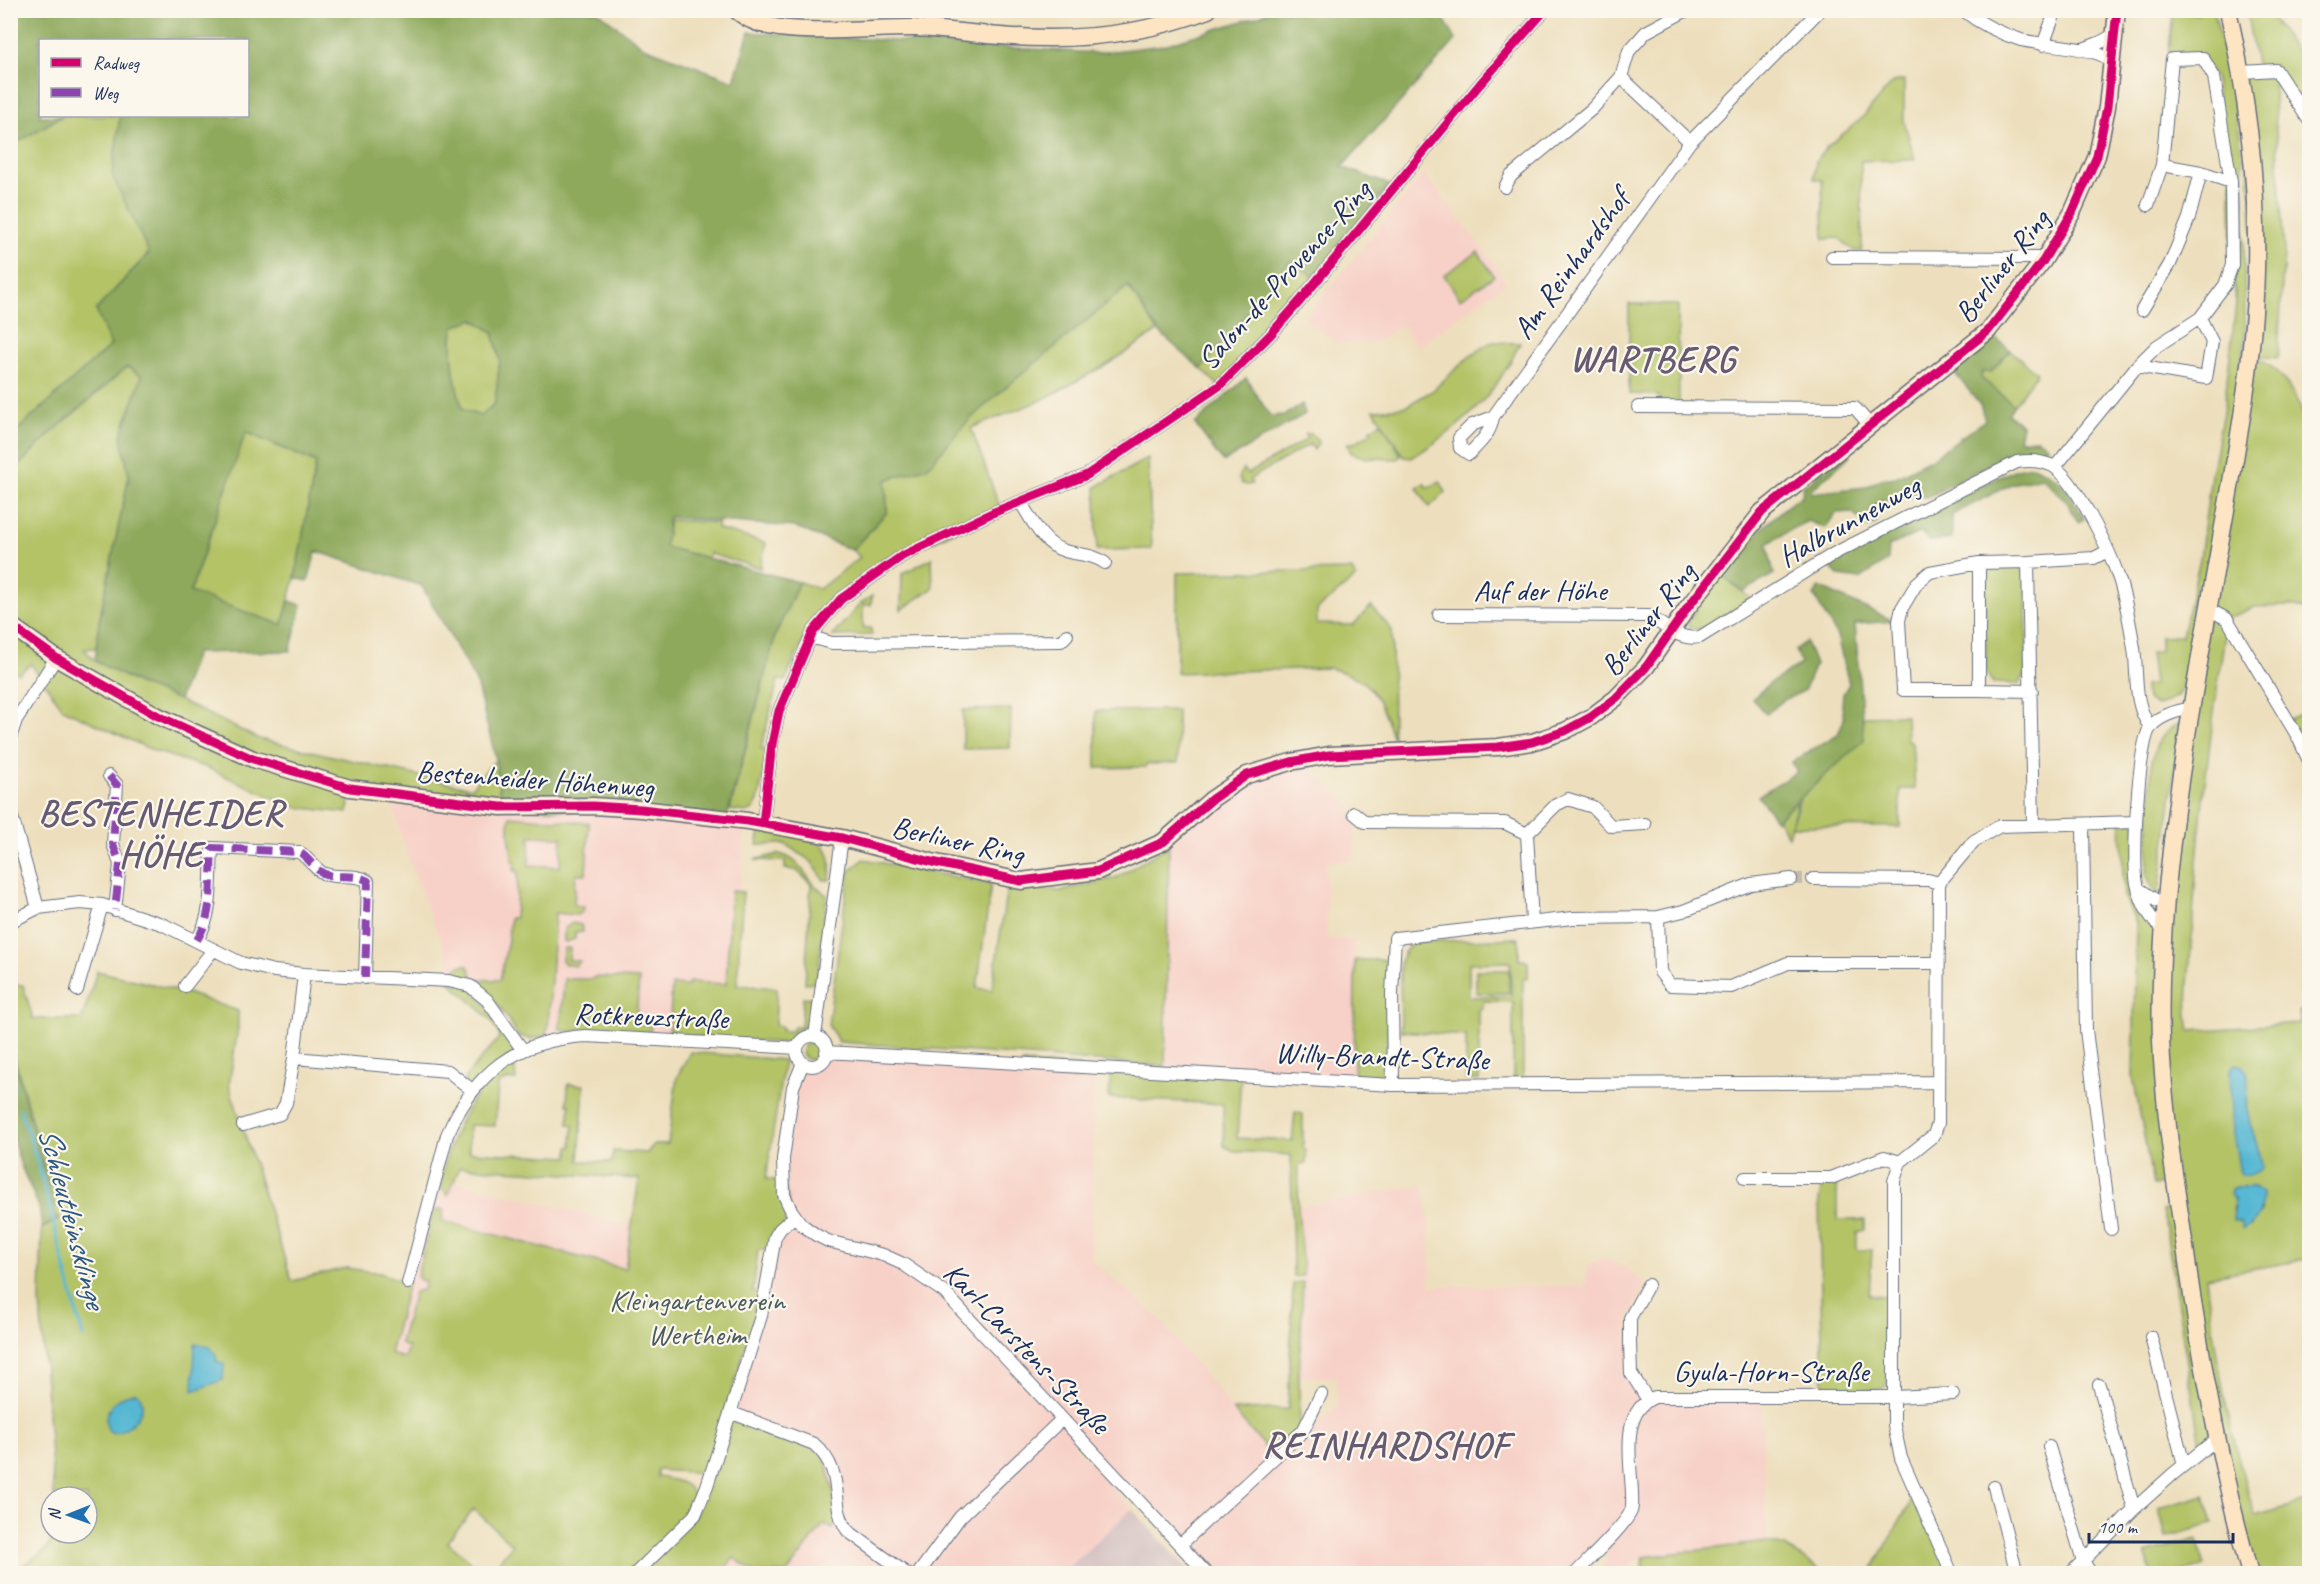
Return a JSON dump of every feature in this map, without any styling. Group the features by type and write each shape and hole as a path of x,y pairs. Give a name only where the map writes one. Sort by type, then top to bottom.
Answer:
{"street":[{"path":"736,10 753,21 773,27 801,30 916,28 1056,39 1093,38 1131,32 1182,20 1208,10"},
{"name":"Salon-de-Provence-Ring","path":"763,823 772,744 779,711 811,637 841,598 902,556 992,513 1087,475 1219,386 1300,301 1480,84 1545,10"},
{"path":"1505,187 1511,176 1592,109 1622,77 1629,51 1646,32 1687,10"},
{"name":"Am Reinhardshof","path":"1493,417 1690,141 1820,10"},
{"path":"1963,10 1999,31 2020,39 2043,45 2095,52 2107,58 2111,67"},
{"path":"2043,45 2056,10"},
{"name":"Berliner Ring","path":"842,838 942,864 1021,881 1098,871 1163,842 1212,799 1247,775 1291,762 1329,755 1498,747 1532,742 1565,731 1592,717 1616,698 1646,667 1673,632 1688,607 1762,512 1988,331 2043,261 2072,213 2097,156 2107,106 2117,10"},
{"path":"2228,10 2242,72 2253,157 2256,274 2243,414 2190,710 2166,901 2161,1039 2163,1076 2195,1319 2236,1523 2250,1574"},
{"path":"2082,50 2115,34"},
{"path":"2148,205 2162,165 2172,59 2203,58 2214,77 2231,182 2232,265 2225,285 2200,318 2157,346 2137,366 2055,467 2084,504 2118,576 2134,648 2139,706 2150,728"},
{"path":"2242,72 2276,70 2310,122"},
{"path":"1622,77 1690,141"},
{"path":"2162,165 2201,172 2231,182"},
{"path":"2142,310 2170,264 2189,218 2201,172"},
{"name":"Berliner Ring","path":"1832,258 2039,258 2043,261"},
{"path":"2137,366 2206,378 2212,342 2200,318"},
{"path":"1638,407 1854,408 1870,425"},
{"name":"Halbrunnenweg","path":"1673,632 1691,639 1700,637 1835,553 2017,462 2037,462 2055,467"},
{"path":"1021,503 1040,533 1052,546 1097,557 1106,563"},
{"path":"2032,691 1903,690 1899,621 1902,608 1917,583 1930,572 1979,563 2094,558 2108,551"},
{"path":"2028,562 2033,825"},
{"path":"1979,563 1979,690"},
{"path":"2208,609 2227,618 2293,728 2310,763"},
{"name":"Auf der Höhe","path":"1440,615 1649,616 1673,632"},
{"name":"Bestenheider Höhenweg","path":"10,625 56,658 158,716 253,759 350,788 501,807 641,808 763,823 842,838"},
{"path":"811,637 832,643 902,643 1061,641 1067,635"},
{"path":"10,738 14,717 56,658"},
{"path":"2164,929 2154,923 2141,900 2136,877 2136,822 2140,763 2150,728 2167,716 2190,710"},
{"path":"109,776 117,786 113,844 120,864 115,910"},
{"path":"1532,922 1527,834 1556,805 1568,799 1593,807 1611,826 1645,824"},
{"path":"10,810 38,908"},
{"path":"1354,813 1365,822 1505,823 1527,834"},
{"path":"1952,1574 1901,1458 1894,1426 1894,1181 1900,1162 1934,1135 1938,1123 1939,883 1966,848 1981,836 2000,826 2136,822"},
{"path":"2083,824 2086,1030 2111,1229"},
{"path":"815,1036 842,838"},
{"path":"197,940 204,929 208,914 212,848 299,852 321,872 328,875 362,877 368,881 365,978"},
{"path":"1393,1085 1392,993 1395,938 1573,918 1658,917 1683,911 1750,884 1791,879"},
{"path":"1813,879 1928,880 1939,883"},
{"path":"2139,889 2157,901 2166,901"},
{"path":"10,922 38,908 80,903 102,905 162,924 213,950 255,967 304,974 449,981 470,986 487,1000 522,1049"},
{"path":"77,990 102,905"},
{"path":"1658,917 1660,972 1670,985 1731,987 1788,963 1938,963"},
{"path":"185,986 213,950"},
{"path":"243,1125 280,1114 286,1102 304,974"},
{"name":"Rotkreuzstraße","path":"408,1283 447,1135 456,1116 472,1090 496,1066 522,1049 556,1039 586,1036 797,1048"},
{"path":"815,1036 824,1042 826,1052 823,1060 817,1065 804,1063 798,1055 797,1048 803,1039 815,1036"},
{"name":"Willy-Brandt-Straße","path":"826,1052 1393,1085 1938,1082"},
{"path":"294,1058 448,1071 472,1090"},
{"name":"Karl-Carstens-Straße","path":"804,1063 793,1087 783,1160 784,1195 801,1224 828,1241 883,1255 903,1264 944,1292 1207,1574"},
{"path":"1745,1178 1831,1178 1884,1157 1900,1162"},
{"path":"635,1574 695,1515 732,1413 761,1316 770,1254 775,1237 780,1229 795,1216"},
{"name":"Gyula-Horn-Straße","path":"1648,1285 1630,1318 1630,1346 1631,1373 1648,1400"},
{"path":"2151,1337 2184,1465"},
{"path":"2099,1385 2134,1509"},
{"path":"1180,1545 1303,1431 1321,1394"},
{"name":"Gyula-Horn-Straße","path":"1575,1574 1623,1523 1632,1510 1630,1432 1635,1413 1648,1400 1655,1397 1895,1397 1953,1394"},
{"path":"732,1413 814,1444 824,1453 832,1467 836,1482 841,1521 848,1531 907,1574"},
{"path":"918,1574 960,1517 1062,1419"},
{"path":"2070,1574 2134,1509 2218,1438"},
{"path":"2049,1447 2083,1561 2091,1574"},
{"path":"1994,1487 2017,1574"}],"shaded area":[{"path":"1424,173 1497,267 1506,283 1417,347 1403,325 1377,342 1338,344 1304,319"},
{"path":"1306,766 1348,802 1355,824 1355,860 1326,862 1327,939 1355,939 1354,1082 1164,1072 1169,845 1231,790 1266,772"},
{"path":"391,801 707,819 744,825 731,1038 565,1030 528,1038 482,985 455,975 413,872"},
{"path":"826,1056 1023,1063 1023,1075 1095,1079 1091,1260 1158,1317 1274,1457 1306,1434 1338,1405 1336,1377 1299,1377 1303,1282 1298,1207 1423,1185 1429,1222 1430,1286 1585,1287 1588,1265 1602,1258 1622,1265 1646,1285 1628,1318 1630,1370 1647,1400 1631,1432 1649,1401 1761,1397 1767,1542 1632,1559 1632,1573 1596,1573 1608,1560 1598,1550 1575,1573 1207,1573 1080,1439 1074,1445 1132,1509 1063,1573 787,1573 824,1524 732,1413 784,1195 793,1087 807,1064 817,1064"},
{"path":"436,1176 656,1232 604,1438 390,1354"},
{"path":"1132,1509 1191,1573 1063,1573 1086,1551"},
{"path":"733,1558 755,1573 721,1574"}],"green space":[{"path":"1439,10 1456,40 1342,167 1390,185 1314,277 1291,260 1201,369 1158,331 1128,286 999,393 968,421 927,467 886,480 887,512 852,550 795,527 669,517 665,547 799,582 775,636 727,818 501,807 496,759 476,682 422,586 316,551 308,581 295,578 316,463 246,432 190,592 282,625 289,601 302,605 290,651 196,653 179,700 139,684 95,661 99,622 129,475 121,436 142,376 127,367 50,434 11,473 10,437 111,345 96,310 149,253 112,175 120,117 249,117 249,39 39,39 39,117 60,117 11,146 11,11 597,11 644,47 734,81 749,32 1097,53 1164,45 1269,11","holes":["473,319 493,332 500,360 495,403 481,416 463,410 454,369 453,327"]},
{"path":"2199,11 2214,11 2233,91 2243,158 2245,334 2225,477 2182,690 2176,697 2157,706 2147,698 2145,693 2145,686 2154,684 2150,653 2160,651 2160,637 2182,636 2200,559 2211,475 2224,407 2236,304 2232,265 2231,182 2214,77 2203,58 2168,59 2173,13 2199,14"},
{"path":"2246,11 2267,11 2309,69 2310,122 2276,71 2274,99 2284,251 2278,358 2252,356 2275,369 2283,379 2295,396 2306,425 2309,445 2306,447 2310,458 2309,500 2306,501 2310,511 2309,610 2291,606 2254,607 2227,619 2201,816 2188,984 2188,1020 2190,1031 2300,1023 2299,1011 2309,1010 2309,1259 2206,1277 2225,1398 2238,1458 2255,1516 2309,1501 2309,1573 2250,1573 2218,1439 2201,1451 2163,1211 2167,1209 2164,1184 2153,1185 2133,1076 2136,923 2124,895 2121,822 2136,822 2137,884 2164,929 2256,274 2242,72 2262,67 2256,63","holes":["2255,1187 2262,1210 2251,1225 2240,1222 2233,1210 2235,1200 2232,1188"]},
{"path":"1904,80 1904,121 1915,160 1861,161 1862,251 1854,251 1839,238 1824,239 1822,180 1814,179 1816,161 1827,147 1860,120 1893,82"},
{"path":"60,117 120,117 113,175 149,253 96,310 111,345 11,436 10,146"},
{"path":"1478,252 1494,276 1460,299 1444,275"},
{"path":"1291,260 1314,277 1219,386 1201,369"},
{"path":"1128,286 1158,331 1108,364 1042,400 971,428 1001,510 895,561 847,594 825,614 804,641 785,681 778,680 761,749 768,750 758,801 754,809 747,812 730,810 775,636 799,582 819,589 860,557 852,550 887,512 886,480 927,467 968,421 999,393"},
{"path":"1629,304 1678,305 1679,407 1668,407 1656,395 1629,394"},
{"path":"473,319 493,332 500,360 495,403 481,416 463,410 452,359 453,327"},
{"path":"1991,334 2010,350 1991,372 1982,372 1981,378 2014,405 2008,414 2022,425 2019,440 2038,439 2048,447 2036,452 2022,451 2000,459 1928,497 1896,496 1876,505 1877,523 1868,527 1852,512 1836,513 1825,528 1808,521 1793,528 1767,544 1774,574 1743,592 1722,575 1769,522 1802,496 1803,487 1849,450 1851,455 1811,490 1811,493 1866,487 1881,479 1896,477 1932,458 1985,420 1980,404 1954,372"},
{"path":"1491,342 1520,343 1500,379 1488,395 1446,435 1411,458 1404,457 1374,410 1408,405 1432,391 1469,357"},
{"path":"2010,350 2037,373 2014,405 1981,378 1982,372 1991,371"},
{"path":"127,366 142,376 121,436 129,475 99,622 96,648 84,649 95,661 139,684 179,700 259,739 471,788 496,759 501,807 350,789 348,813 294,807 205,767 154,751 63,709 31,664 18,674 11,666 11,473 50,434"},
{"path":"1246,378 1270,416 1285,415 1302,404 1305,414 1223,462 1195,424"},
{"path":"1381,422 1400,453 1400,457 1397,459 1367,458 1351,453 1347,444 1350,442 1352,444 1371,433 1370,430"},
{"path":"245,432 316,463 295,578 282,625 190,593"},
{"path":"1306,434 1311,434 1317,439 1318,444 1314,450 1310,444 1250,479 1252,484 1244,484 1240,481 1239,475 1244,469 1248,474 1307,439"},
{"path":"1148,458 1152,549 1097,550 1096,487"},
{"path":"2032,466 2058,480 2084,519 2078,522 2067,502 2042,477 2011,484 1952,515 1952,539 1929,541 1921,532 1889,546 1888,560 1860,579 1839,576 1827,564 2016,469"},
{"path":"1440,481 1446,492 1429,507 1417,488 1424,483 1428,488"},
{"path":"669,520 718,523 717,529 766,543 760,568 710,554 710,551 708,558 665,547"},
{"path":"932,558 933,588 901,610 902,574"},
{"path":"2019,567 2026,574 2027,672 2019,684 1993,683 1986,672 1985,576 1994,569"},
{"path":"1352,570 1356,577 1317,610 1317,624 1353,625 1371,606 1392,630 1393,738 1378,701 1366,684 1357,678 1329,668 1177,673 1177,573"},
{"path":"1722,575 1750,598 1712,625 1703,629 1689,627 1689,620"},
{"path":"1819,587 1894,621 1855,624 1864,740 1776,820 1758,796 1797,772 1792,762 1838,734 1844,719 1843,694 1849,684 1837,636 1814,596"},
{"path":"872,596 871,605 863,605 863,628 871,628 872,635 832,636 860,604"},
{"path":"1806,642 1815,665 1804,691 1784,700 1766,714 1752,699 1769,684 1801,664 1795,650"},
{"path":"1011,709 1010,748 963,749 963,710"},
{"path":"1177,710 1178,763 1147,764 1145,767 1096,768 1096,711"},
{"path":"2300,714 2309,736 2309,776 2288,720"},
{"path":"1906,715 1907,740 1912,742 1915,789 1900,789 1900,827 1791,826 1800,798 1863,740 1863,716"},
{"path":"2181,723 2159,893 2152,889 2147,875 2152,760 2162,737"},
{"path":"1797,803 1788,836 1777,819"},
{"path":"510,816 589,823 586,874 576,874 574,905 584,907 577,915 555,913 548,1028 545,1036 531,1039 518,1036 497,1004 476,983 465,977 451,975 459,966 467,965 472,979 500,980 510,918 515,918 518,871 514,871 515,861 512,861","holes":["530,836 562,837 560,867 529,865"]},
{"path":"761,829 805,837 820,843 829,855 830,880 824,880 811,861 785,844 757,845"},
{"path":"1169,845 1165,1066 839,1042 828,1025 849,872 864,859 991,884 977,988 992,990 1007,887 1062,891 1118,877"},
{"path":"779,854 794,861 820,891 827,895 817,982 805,983 811,884 796,870 785,869 785,861 754,860"},
{"path":"731,891 743,892 737,985 777,988 775,1025 781,1026 782,1031 793,1031 794,1027 801,1027 803,997 813,998 807,1025 785,1043 673,1035 669,1032 672,985 688,986 689,982 726,984"},
{"path":"572,923 581,925 583,932 575,932 575,939 566,942 564,941 564,929"},
{"path":"1519,938 1519,960 1528,961 1528,978 1523,979 1523,1079 1513,1079 1513,1002 1483,1001 1483,1009 1479,1010 1479,1080 1466,1080 1466,1036 1401,1031 1400,963 1405,951 1415,942","holes":["1510,962 1511,996 1469,997 1469,963"]},
{"path":"564,948 570,948 569,960 580,961 575,966 565,964 562,960"},
{"path":"1355,960 1388,960 1389,1067 1380,1077 1354,1075"},
{"path":"1476,970 1509,970 1509,993 1476,993"},
{"name":"Kleingartenverein Wertheim","path":"97,971 184,992 238,1011 238,1028 229,1085 292,1281 346,1268 380,1273 408,1283 390,1354 404,1358 408,1347 400,1342 414,1292 423,1290 425,1281 420,1280 417,1276 433,1211 444,1209 442,1221 625,1269 639,1179 460,1167 448,1195 441,1188 448,1151 465,1112 482,1088 506,1066 515,1068 516,1080 507,1080 498,1084 495,1126 469,1125 469,1152 569,1157 573,1125 568,1124 570,1105 567,1105 568,1084 584,1085 579,1161 612,1162 613,1151 647,1153 654,1144 668,1144 677,1077 690,1052 784,1060 766,1179 783,1181 791,1210 771,1251 758,1250 753,1292 762,1294 708,1470 704,1473 657,1470 657,1477 675,1480 688,1486 693,1498 693,1507 689,1517 628,1573 490,1573 512,1545 474,1509 447,1542 485,1573 11,1573 46,1550 49,1545 99,1545 99,1485 53,1485 40,1302 42,1228 58,1220 11,1044 10,985 23,985 33,1019 82,1019"},
{"path":"594,977 639,979 636,1023 651,1025 650,1032 564,1031 559,1028 564,979 593,979"},
{"path":"449,981 470,986 522,1049 496,1066 456,1116 466,1076 500,1037 491,1020"},
{"path":"811,1042 817,1045 820,1051 817,1057 811,1060 805,1057 802,1051 805,1045"},
{"path":"10,1044 58,1220 42,1228 39,1207 21,1166 11,1133"},
{"path":"1023,1063 1080,1066 1081,1079 1023,1075"},
{"path":"1111,1069 1241,1077 1237,1138 1292,1141 1295,1112 1303,1114 1303,1148 1306,1150 1306,1163 1299,1165 1298,1207 1303,1276 1293,1276 1291,1155 1234,1151 1224,1146 1223,1104 1109,1098"},
{"path":"1832,1181 1837,1187 1837,1220 1865,1220 1865,1230 1857,1232 1857,1250 1872,1250 1869,1295 1888,1296 1889,1379 1885,1387 1877,1390 1823,1392 1819,1200 1821,1188"},
{"path":"1303,1282 1299,1377 1300,1428 1274,1458 1233,1410 1288,1409 1293,1283"},
{"path":"731,1416 824,1453 841,1521 833,1529 824,1524 787,1573 755,1573 734,1558 721,1573 635,1574 695,1515"},
{"path":"1916,1493 1952,1573 1870,1574"},
{"path":"2205,1495 2213,1524 2166,1537 2159,1508"},
{"path":"2197,1539 2205,1566 2179,1573 2151,1573 2146,1554"},
{"path":"1767,1542 1785,1547 1825,1573 1643,1573 1643,1557"}],"water":[{"path":"2238,1064 2247,1071 2248,1113 2262,1162 2262,1169 2249,1175 2240,1173 2233,1134 2230,1071 2234,1065"},
{"path":"2255,1187 2262,1193 2256,1219 2243,1229 2240,1222 2233,1220 2235,1200 2230,1195 2232,1188"},
{"path":"195,1344 210,1347 216,1355 217,1362 224,1363 223,1380 193,1391"},
{"path":"138,1393 141,1399 142,1406 137,1418 120,1431 114,1433 109,1431 106,1418 111,1407 121,1398"}],"waterway":[{"name":"Schleutleinsklinge","path":"10,1075 14,1087"},
{"name":"Schleutleinsklinge","path":"20,1109 38,1163 83,1337"}],"tunnel":[{"path":"1791,879 1813,879"}],"marked path":[{"path":"109,776 117,785 113,844 120,864 115,910"},
{"path":"197,940 209,908 212,848 299,852 325,874 358,877 368,881 365,978"}],"cycle path":[{"path":"763,823 772,744 779,711 813,632 841,599 902,556 992,513 1087,475 1219,386 1300,301 1480,84 1545,10"},
{"path":"10,625 56,658 158,716 253,759 350,788 501,807 593,806 748,821 842,838 932,862 1021,881 1098,871 1163,842 1212,799 1247,775 1291,762 1329,755 1498,747 1532,742 1565,731 1591,717 1616,698 1646,667 1688,607 1762,512 1988,331 2043,261 2072,213 2097,156 2107,107 2117,10"}],"district":[{"name":"WARTBERG","path":"1653,358"},
{"name":"BESTENHEIDER HÖHE","path":"161,832"},
{"name":"REINHARDSHOF","path":"1386,1444"}]}
